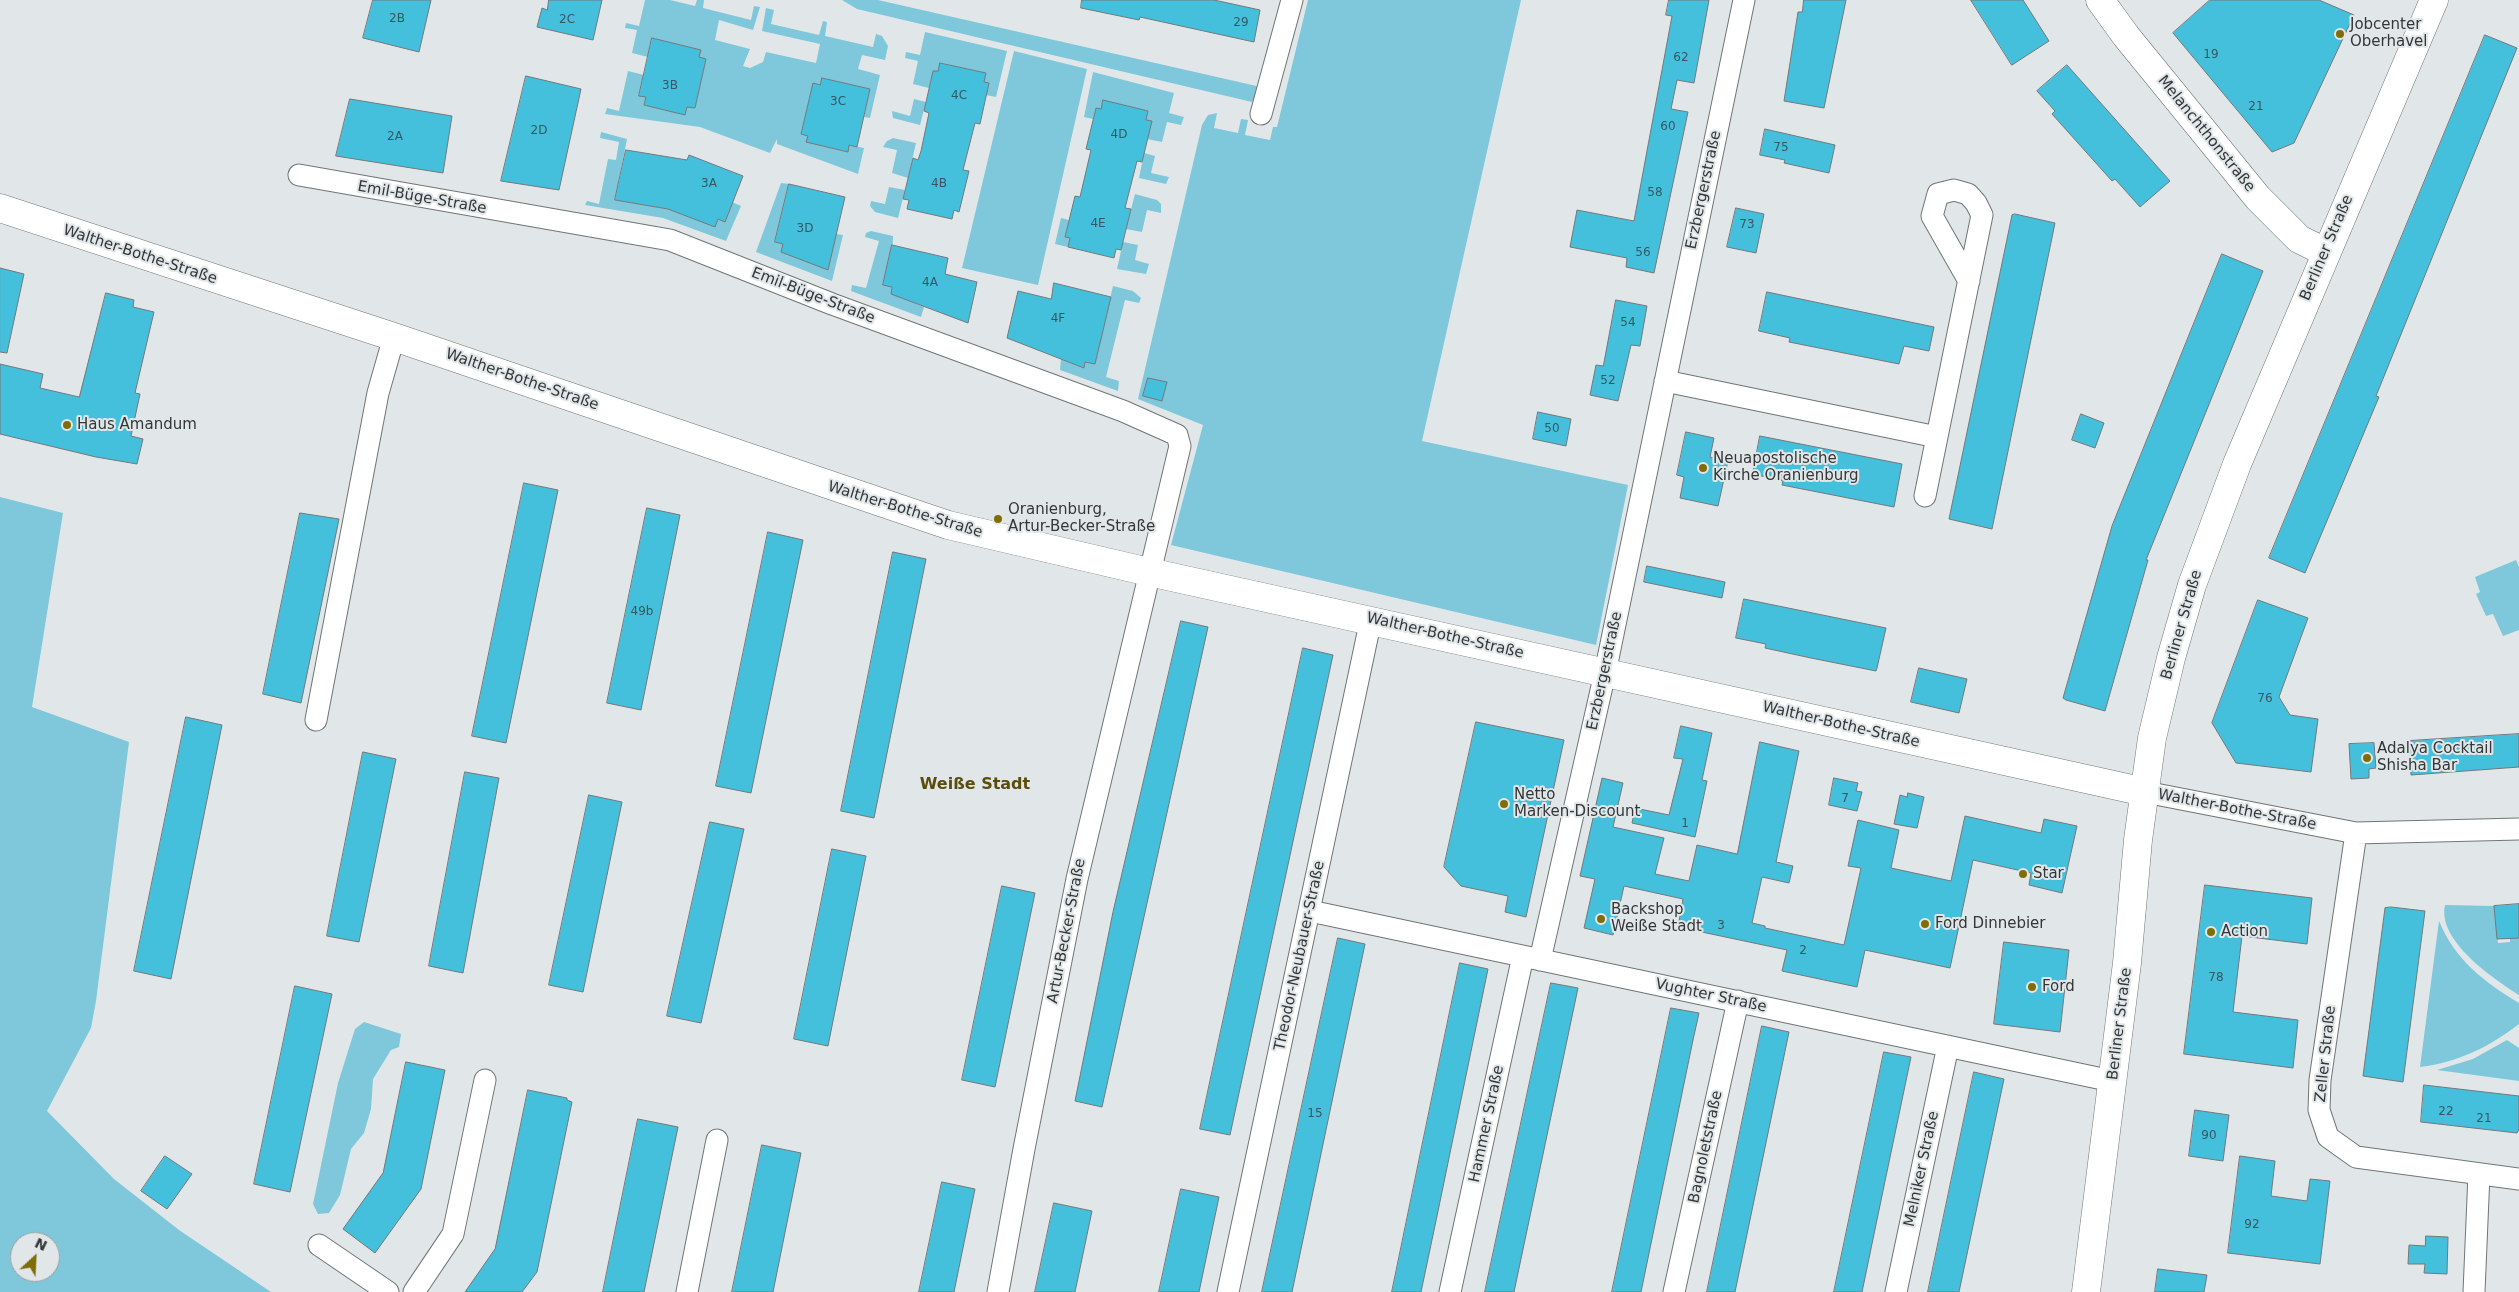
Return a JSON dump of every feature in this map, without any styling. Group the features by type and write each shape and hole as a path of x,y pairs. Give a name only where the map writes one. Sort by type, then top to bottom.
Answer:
{"street":[{"path":"1261,114 1292,0"},
{"name":"Erzbergerstraße","path":"1531,958 1606,672 1744,0"},
{"name":"Melanchthonstraße","path":"2100,0 2126,36 2258,198 2298,239 2325,252"},
{"name":"Berliner Straße","path":"2086,1292 2152,738 2171,658 2192,584 2237,464 2325,252 2434,0"},
{"name":"Emil-Büge-Straße","path":"299,175 670,240 832,304 1123,411 1177,435 1180,446 1149,572"},
{"name":"Walther-Bothe-Straße","path":"0,208 394,338 948,525 1149,572 1371,619 2145,792 2356,833 2519,830"},
{"path":"1925,496 1969,281"},
{"path":"316,720 378,393 394,338"},
{"path":"1665,381 1937,437"},
{"name":"Artur-Becker-Straße","path":"998,1292 1022,1158 1077,879 1149,572"},
{"name":"Theodor-Neubauer-Straße","path":"1228,1292 1371,619"},
{"name":"Zeller Straße","path":"2356,833 2320,1080 2320,1110 2328,1137 2356,1157 2519,1179"},
{"name":"Vughter Straße","path":"1310,911 2112,1081"},
{"name":"Hammer Straße","path":"1450,1292 1531,958"},
{"name":"Bagnoletstraße","path":"1674,1292 1738,1001"},
{"name":"Melniker Straße","path":"1896,1292 1948,1046"},
{"path":"414,1292 453,1234 485,1080"},
{"path":"688,1292 717,1140"},
{"path":"2474,1292 2479,1174"},
{"path":"319,1245 388,1292"}],"shaded area":[{"path":"645,0 670,0 695,6 697,0 704,0 703,8 751,20 754,6 760,7 753,30 719,20 715,40 750,49 743,66 750,68 763,62 766,52 816,63 820,44 762,31 766,8 774,10 771,24 819,35 823,21 827,22 825,36 873,47 876,34 882,36 888,46 885,60 862,55 858,69 880,75 870,118 864,117 870,89 822,78 820,85 813,84 801,134 808,136 807,142 847,152 849,145 864,148 858,174 777,144 777,139 770,153 700,127 605,114 607,108 619,111 628,71 644,75 639,95 646,97 644,105 685,114 687,107 695,108 706,59 699,57 701,50 652,38 648,57 632,53 637,30 625,28 626,23 639,26"},
{"path":"842,0 878,0 1261,87 1252,102 857,9"},
{"path":"1308,0 1521,0 1422,441 1628,485 1596,645 1171,545 1203,425 1138,399 1202,125 1208,115 1217,113 1214,128 1238,133 1241,119 1248,120 1245,135 1270,140 1273,127 1277,127"},
{"path":"925,32 1007,51 996,97 986,95 989,83 984,82 986,73 941,63 938,71 933,71 929,88 913,84 918,61 905,58 906,52 920,55"},
{"path":"1014,51 1087,69 1038,285 962,268"},
{"path":"1093,72 1174,93 1169,113 1184,117 1181,125 1167,122 1162,142 1147,139 1151,121 1146,120 1148,111 1103,101 1101,109 1096,108 1093,119 1084,117"},
{"path":"914,99 926,102 920,125 893,118 892,111 910,116"},
{"path":"601,132 627,139 615,200 668,209 715,226 718,219 725,222 732,202 741,206 726,241 663,218 585,205 587,201 599,204 608,159 616,160 619,142 600,138"},
{"path":"893,138 916,143 908,178 892,173 897,150 883,147 887,141"},
{"path":"1144,153 1155,156 1151,173 1169,177 1166,184 1139,178"},
{"path":"781,183 789,184 775,242 783,244 828,270 836,234 843,235 832,281 756,252"},
{"path":"889,187 905,190 898,218 875,212 870,206 871,201 885,204"},
{"path":"1135,194 1157,200 1161,204 1161,213 1147,210 1142,232 1126,229"},
{"path":"1061,218 1069,220 1065,237 1070,238 1068,247 1055,244"},
{"path":"871,231 893,236 891,293 924,307 921,317 851,291 852,285 866,288 879,241 865,237 866,233"},
{"path":"1123,242 1138,245 1135,260 1149,264 1146,274 1117,269"},
{"path":"1113,286 1133,291 1141,298 1139,303 1125,300 1106,377 1119,381 1118,391 1060,370 1061,359 1084,368 1085,362 1095,364"},
{"path":"0,497 63,513 32,707 129,742 91,1028 47,1111 114,1179 179,1230 271,1292 0,1292"},
{"path":"2516,560 2519,567 2519,630 2503,636 2493,614 2486,616 2476,594 2480,592 2475,577"},
{"path":"2445,905 2494,906 2498,943 2510,942 2510,938 2519,938 2519,995 2482,969 2458,945 2445,919"},
{"path":"2439,921 2462,959 2494,987 2519,1003 2519,1024 2496,1040 2473,1052 2434,1065 2420,1067"},
{"path":"364,1022 401,1034 399,1047 391,1050 373,1079 371,1109 364,1133 351,1149 340,1195 329,1213 318,1214 313,1204 338,1083 355,1029"},
{"path":"2507,1040 2519,1048 2519,1081 2437,1070 2473,1059"}],"building":[{"path":"373,0 431,0 419,52 363,38"},
{"path":"549,0 602,0 593,40 537,27 542,8 547,10"},
{"path":"1082,0 1214,0 1260,10 1254,42 1140,17 1139,20 1081,8"},
{"path":"1669,0 1709,0 1694,83 1677,80 1671,109 1688,112 1654,273 1626,267 1627,258 1570,247 1577,210 1634,221 1672,16 1666,15"},
{"path":"1804,0 1846,0 1824,108 1784,101 1798,12 1802,12"},
{"path":"1971,0 2023,0 2049,41 2012,65"},
{"path":"2210,0 2319,0 2354,15 2294,143 2272,152 2173,33"},
{"path":"2485,35 2517,48 2376,396 2379,397 2305,573 2269,558"},
{"path":"652,38 701,50 699,57 706,59 695,108 687,107 685,115 644,105 646,97 639,96"},
{"path":"940,63 986,73 984,82 989,83 980,124 975,123 963,170 969,171 959,212 954,210 952,219 907,209 909,200 903,199 913,158 918,160 921,151 929,113 924,111 933,71 938,71"},
{"path":"2067,65 2170,181 2140,207 2115,179 2112,181 2052,114 2055,111 2037,91"},
{"path":"526,76 581,89 559,190 501,181"},
{"path":"822,78 870,89 857,147 849,145 848,152 806,142 808,136 801,134 813,83 820,85"},
{"path":"350,99 452,116 443,173 336,156"},
{"path":"1103,100 1148,111 1146,120 1152,121 1142,162 1137,161 1125,208 1131,209 1121,250 1116,249 1114,258 1068,247 1070,238 1065,237 1075,196 1080,197 1091,150 1086,149 1096,108 1101,109"},
{"path":"1765,129 1835,145 1829,173 1784,163 1785,160 1760,155"},
{"path":"626,150 687,160 689,155 743,176 725,222 718,219 715,227 668,209 615,200"},
{"path":"789,184 845,197 828,270 781,252 783,244 775,242"},
{"path":"1736,208 1764,214 1756,253 1727,247"},
{"path":"2015,214 2055,223 1992,529 1949,519 2012,215"},
{"path":"892,245 948,258 945,274 977,282 968,323 891,294 892,287 883,285"},
{"path":"2222,254 2263,271 2146,560 2148,560 2105,711 2066,700 2063,698 2112,526"},
{"path":"0,268 24,274 7,353 0,352"},
{"path":"1054,283 1111,297 1095,364 1085,362 1084,368 1007,338 1018,291 1051,299"},
{"path":"1767,292 1934,327 1929,351 1904,346 1899,364 1789,342 1790,338 1759,331"},
{"path":"106,293 134,300 133,307 154,312 135,393 140,394 131,436 143,439 137,464 96,457 0,434 0,364 43,374 40,388 79,397"},
{"path":"1616,300 1647,306 1640,346 1631,345 1618,401 1590,395 1596,365 1603,366"},
{"path":"1148,378 1167,382 1162,401 1143,396"},
{"path":"1538,412 1571,419 1566,446 1533,439"},
{"path":"2081,414 2104,423 2095,448 2072,440"},
{"name":"Neuapostolische Kirche Oranienburg","path":"1686,432 1714,438 1710,457 1728,461 1718,506 1680,498 1684,477 1677,475"},
{"path":"1760,436 1902,464 1894,507 1782,485 1783,481 1753,474"},
{"path":"524,483 558,490 506,743 472,736"},
{"path":"647,508 680,515 641,710 607,703"},
{"path":"300,513 339,519 301,703 263,694"},
{"path":"768,532 803,540 751,793 716,786"},
{"path":"893,552 926,559 874,818 841,811"},
{"path":"1647,566 1725,582 1722,598 1644,582"},
{"path":"1744,599 1886,628 1876,671 1765,648 1766,644 1736,638"},
{"path":"2258,600 2308,618 2279,697 2290,715 2318,719 2311,772 2236,763 2212,723"},
{"path":"1181,621 1208,627 1102,1107 1075,1101 1113,912"},
{"path":"1303,648 1333,655 1230,1135 1200,1129"},
{"path":"1919,668 1967,679 1959,713 1911,702"},
{"path":"186,717 222,725 171,979 134,971"},
{"name":"Netto Marken-Discount","path":"1476,722 1564,740 1526,917 1505,912 1508,896 1461,886 1444,867"},
{"path":"1681,726 1712,733 1702,780 1707,781 1695,837 1632,823 1635,808 1669,815 1683,759 1674,758"},
{"path":"2519,734 2519,767 2411,775 2409,741"},
{"path":"1760,742 1799,751 1776,862 1793,866 1789,883 1762,877 1752,923 1765,926 1765,928 1844,945 1861,868 1848,866 1858,820 1899,830 1891,868 1951,881 1965,816 2041,833 2044,819 2077,826 2062,893 2029,885 2031,873 1973,860 1950,968 1865,950 1857,987 1782,971 1787,950 1678,927 1683,899 1624,886 1613,935 1584,928 1595,879 1580,876 1602,778 1623,783 1613,827 1664,838 1655,874 1689,881 1697,845 1737,854"},
{"path":"2374,743 2376,768 2369,769 2369,778 2351,779 2349,744"},
{"path":"363,752 396,759 359,942 327,936"},
{"path":"465,772 499,778 463,973 429,966"},
{"path":"1834,778 1858,783 1856,791 1862,792 1857,811 1829,805"},
{"path":"1908,793 1924,797 1917,828 1894,824 1900,795 1907,797"},
{"path":"589,795 622,802 583,992 549,985"},
{"path":"710,822 744,829 701,1023 667,1016"},
{"path":"832,849 866,856 828,1046 794,1039"},
{"path":"2205,885 2312,898 2307,944 2242,936 2233,1012 2298,1020 2293,1068 2184,1054"},
{"path":"1002,886 1035,893 995,1087 962,1080"},
{"path":"2519,904 2519,938 2497,939 2494,906"},
{"path":"2385,908 2425,911 2403,1082 2363,1076"},
{"path":"1338,938 1365,944 1292,1292 1262,1292"},
{"name":"Ford","path":"2004,942 2069,950 2060,1032 1994,1024"},
{"path":"1460,963 1488,969 1437,1216 1421,1292 1392,1292"},
{"path":"1551,983 1578,988 1514,1292 1485,1292"},
{"path":"295,986 332,994 290,1192 254,1184"},
{"path":"1671,1008 1699,1013 1641,1292 1612,1292"},
{"path":"1762,1026 1789,1032 1735,1292 1707,1292"},
{"path":"1884,1052 1911,1057 1862,1292 1834,1292"},
{"path":"406,1062 445,1070 421,1189 375,1253 343,1229 383,1173"},
{"path":"1974,1072 2004,1079 1959,1292 1928,1292"},
{"path":"2424,1085 2519,1096 2519,1130 2517,1133 2421,1122"},
{"path":"528,1090 567,1098 567,1100 572,1102 537,1272 522,1292 465,1292 495,1249"},
{"path":"2195,1110 2229,1115 2223,1161 2189,1156"},
{"path":"638,1119 678,1127 644,1292 603,1292"},
{"path":"762,1145 801,1153 773,1292 732,1292"},
{"path":"165,1156 192,1174 167,1209 141,1191"},
{"path":"2240,1156 2275,1161 2271,1196 2307,1201 2310,1179 2330,1181 2320,1264 2228,1253"},
{"path":"942,1182 975,1189 954,1292 919,1292"},
{"path":"1181,1189 1219,1197 1199,1292 1159,1292"},
{"path":"1054,1203 1092,1211 1075,1292 1035,1292"},
{"path":"2426,1236 2448,1237 2447,1274 2424,1273 2425,1264 2408,1264 2409,1245 2425,1246"},
{"path":"2158,1269 2207,1275 2204,1292 2155,1292"}],"place":[{"name":"Jobcenter Oberhavel","path":"2340,34"},
{"name":"Haus Amandum","path":"67,425"},
{"name":"Neuapostolische Kirche Oranienburg","path":"1703,468"},
{"name":"Oranienburg, Artur-Becker-Straße","path":"998,519"},
{"name":"Adalya Cocktail Shisha Bar","path":"2367,758"},
{"name":"Netto Marken-Discount","path":"1504,804"},
{"name":"Star","path":"2023,874"},
{"name":"Backshop Weiße Stadt","path":"1601,919"},
{"name":"Ford Dinnebier","path":"1925,924"},
{"name":"Action","path":"2211,932"},
{"name":"Ford","path":"2032,987"}],"district":[{"name":"Weiße Stadt","path":"975,785"}]}
